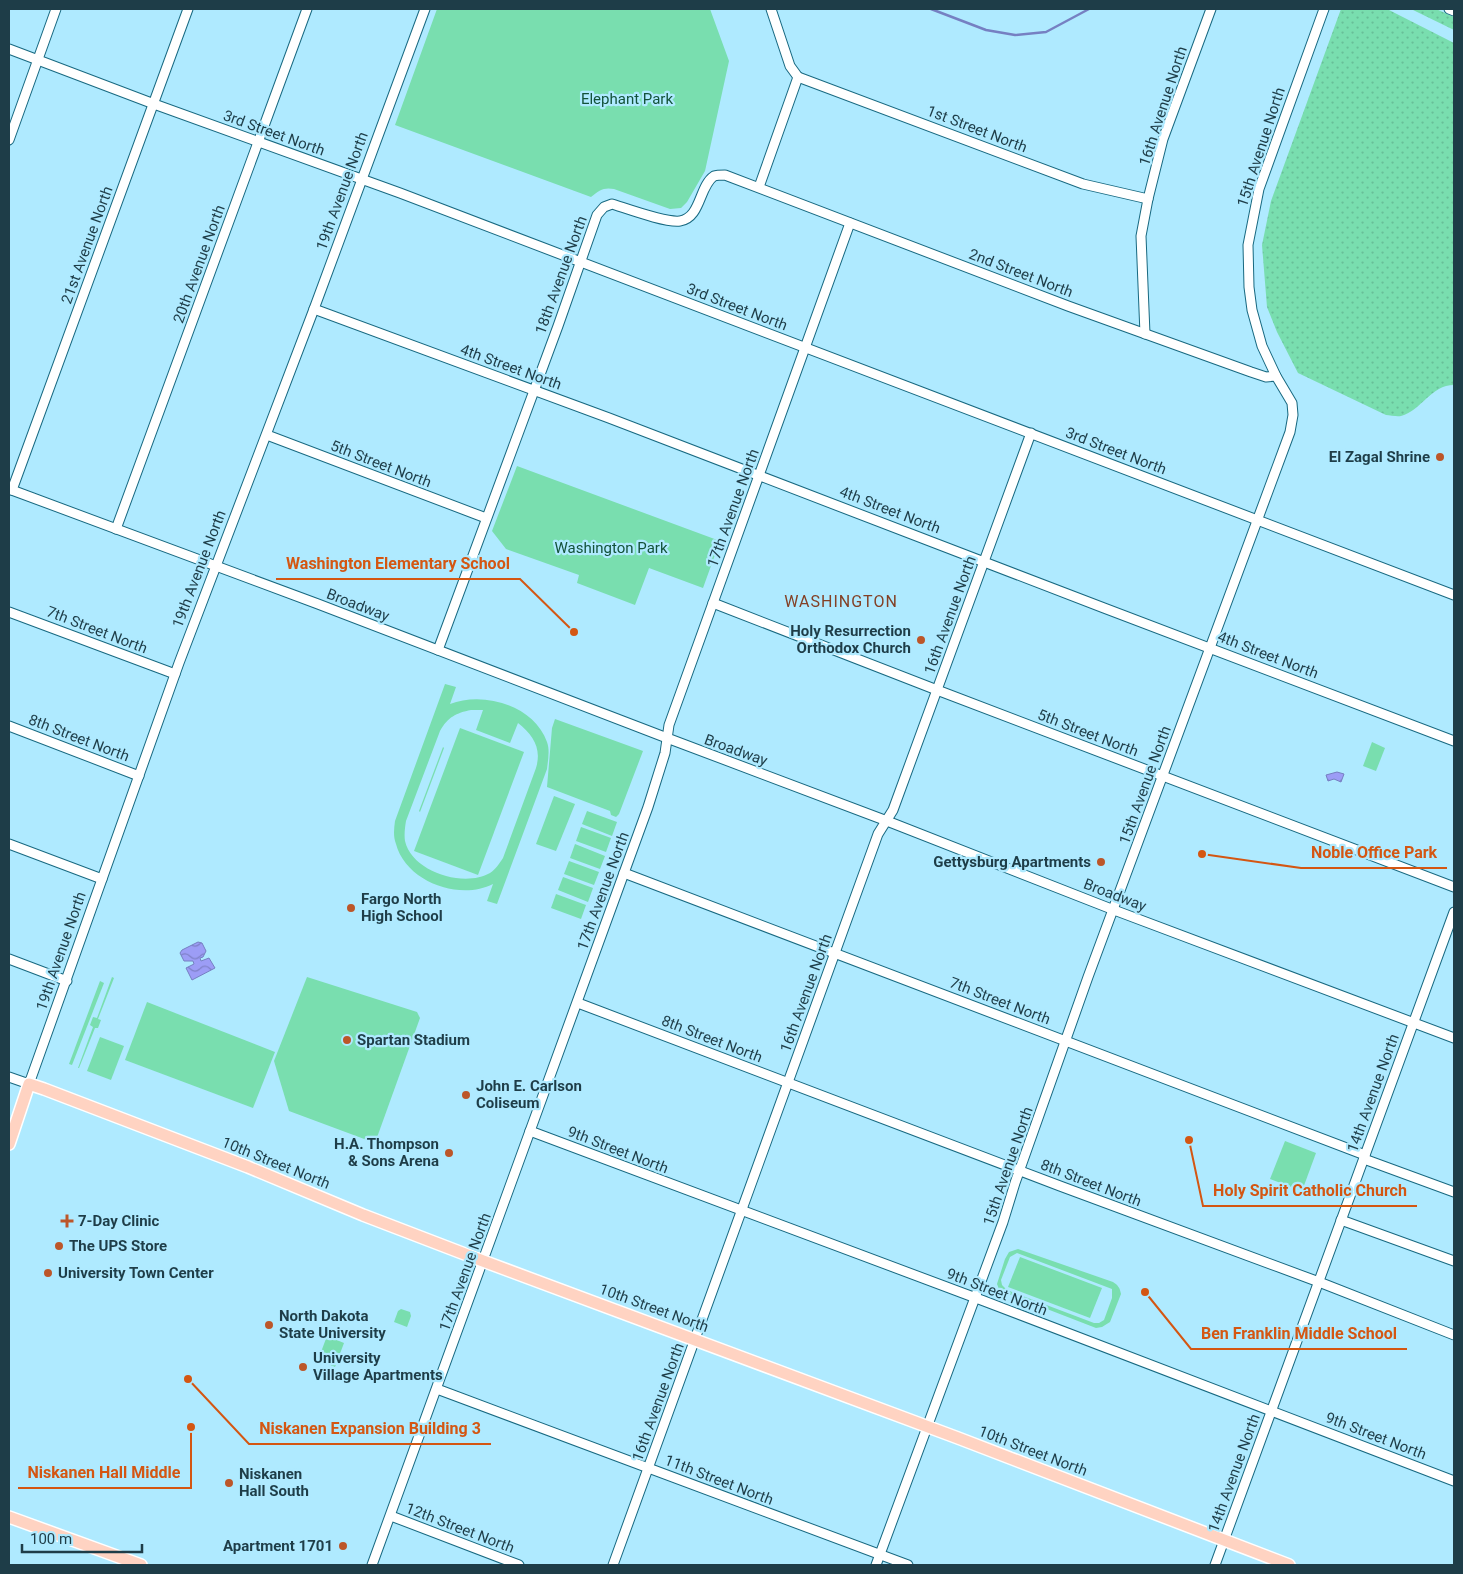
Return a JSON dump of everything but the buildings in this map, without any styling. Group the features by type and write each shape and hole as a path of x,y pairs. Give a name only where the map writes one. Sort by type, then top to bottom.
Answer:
{"main road":[{"name":"19th Avenue North","path":"9,1144 29,1084"},
{"name":"10th Street North","path":"29,1084 248,1167 363,1215 483,1261 695,1339 1289,1565"},
{"path":"9,1516 141,1565"}],"street":[{"path":"9,140 56,9"},
{"name":"21st Avenue North","path":"10,489 188,9"},
{"name":"20th Avenue North","path":"116,529 307,9"},
{"name":"19th Avenue North","path":"29,1084 175,674 314,309 425,9"},
{"path":"759,187 798,77 790,66 771,9"},
{"name":"16th Avenue North","path":"1145,334 1141,236 1148,199 1163,139 1211,9"},
{"name":"15th Avenue North","path":"876,1565 1003,1222 1066,1041 1256,520 1290,432 1293,415 1292,403 1276,376 1262,346 1252,310 1249,287 1248,245 1259,189 1324,9"},
{"path":"1449,9 1454,11"},
{"name":"3rd Street North","path":"9,49 154,104 362,179 1454,595"},
{"name":"1st Street North","path":"798,77 1083,184 1148,199"},
{"name":"18th Avenue North","path":"438,650 597,215 604,207 612,204 670,222 682,221 694,210 714,176 725,175 759,187"},
{"name":"2nd Street North","path":"759,187 1145,334 1266,377 1276,376"},
{"name":"17th Avenue North","path":"372,1565 648,807 665,753 669,725 850,223"},
{"name":"4th Street North","path":"314,309 759,475 1454,741"},
{"name":"16th Avenue North","path":"613,1565 878,834 894,810 1031,433"},
{"name":"5th Street North","path":"266,435 486,518"},
{"name":"Broadway","path":"10,489 438,650 887,821 1114,910 1454,1038"},
{"name":"5th Street North","path":"713,603 1454,887"},
{"name":"7th Street North","path":"9,612 175,674"},
{"name":"8th Street North","path":"9,726 139,776"},
{"path":"9,844 102,879"},
{"name":"7th Street North","path":"624,873 1066,1041 1454,1192"},
{"name":"14th Avenue North","path":"1215,1565 1454,912"},
{"path":"9,959 67,980"},
{"name":"8th Street North","path":"578,1003 1319,1282 1454,1335"},
{"name":"10th Street North","path":"9,1077 29,1084"},
{"name":"9th Street North","path":"530,1131 1272,1410 1454,1481"},
{"path":"1341,1220 1454,1261"},
{"name":"11th Street North","path":"437,1389 908,1565"},
{"name":"12th Street North","path":"391,1516 519,1565"}],"green space":[{"name":"Elephant Park","path":"437,9 710,9 729,61 705,171 687,202 681,208 670,209 610,188 602,190 591,197 395,125"},
{"path":"1341,9 1387,9 1454,43 1454,385 1439,389 1415,409 1399,416 1386,415 1298,373 1277,332 1267,307 1262,245 1271,201"},
{"path":"1411,9 1436,9 1454,17 1454,30"},
{"name":"Washington Park","path":"517,466 720,541 703,588 649,568 635,605 577,583 579,575 506,549 492,531"},
{"path":"445,684 456,687 450,704 463,700 477,699 506,704 519,710 540,729 548,745 547,769 497,904 487,901 493,884 480,889 450,889 422,878 411,869 402,857 394,835 395,821","holes":["471,710 483,710 476,730 510,743 518,723 535,742 538,761 503,858 499,864 490,873 479,877 467,879 454,878 428,869 410,852 405,841 406,821 443,726 457,714"]},
{"path":"555,719 643,751 619,814 616,817 611,815 610,811 547,787 552,728"},
{"path":"460,728 524,752 478,875 414,851"},
{"path":"1372,742 1385,748 1376,771 1363,766"},
{"path":"444,748 420,812 419,811"},
{"path":"554,796 575,804 556,851 536,844"},
{"path":"587,811 617,822 612,836 582,824"},
{"path":"581,827 611,838 606,852 576,841"},
{"path":"575,844 605,856 600,869 570,858"},
{"path":"569,861 599,872 594,885 564,874"},
{"path":"563,877 593,888 588,902 558,890"},
{"path":"556,894 586,905 581,919 551,908"},
{"path":"112,977 114,978 98,1019 101,1020 98,1028 95,1028 78,1068 93,1027 90,1025 93,1017 97,1018"},
{"name":"Spartan Stadium","path":"307,977 417,1012 420,1018 375,1143 289,1111 274,1061"},
{"path":"100,981 104,983 72,1065 69,1064"},
{"path":"147,1002 275,1052 253,1108 125,1060"},
{"path":"100,1037 124,1046 111,1080 87,1071"},
{"path":"1285,1141 1316,1153 1302,1191 1270,1179"},
{"path":"1018,1249 1115,1283 1121,1294 1110,1322 1096,1328 1003,1292 997,1284 1009,1252","holes":["1017,1253 1112,1289 1112,1298 1104,1320 1094,1323 1007,1290 1002,1285 1001,1280 1010,1257"]},
{"path":"1020,1257 1102,1288 1090,1318 1008,1287"},
{"path":"401,1309 410,1312 411,1316 407,1327 394,1322 398,1311"},
{"path":"327,1336 344,1343 335,1367 318,1360"}],"water":[{"path":"1337,772 1344,774 1341,782 1334,779 1328,781 1326,775"},
{"path":"198,942 202,943 206,951 203,957 200,958 201,961 209,958 215,968 192,980 186,968 194,964 193,961 184,961 180,953 182,950"}],"waterway":[{"path":"931,9 986,30 1015,35 1046,32 1089,9"}],"place":[{"name":"El Zagal Shrine","path":"1440,457"},
{"name":"Washington Elementary School","path":"574,632"},
{"name":"Holy Resurrection Orthodox Church","path":"921,640"},
{"name":"Noble Office Park","path":"1202,854"},
{"name":"Gettysburg Apartments","path":"1101,862"},
{"name":"Fargo North High School","path":"351,908"},
{"name":"Spartan Stadium","path":"347,1040"},
{"name":"John E. Carlson Coliseum","path":"466,1095"},
{"name":"Holy Spirit Catholic Church","path":"1189,1140"},
{"name":"H.A. Thompson & Sons Arena","path":"449,1153"},
{"name":"7-Day Clinic","path":"67,1221"},
{"name":"The UPS Store","path":"59,1246"},
{"name":"University Town Center","path":"48,1273"},
{"name":"Ben Franklin Middle School","path":"1145,1292"},
{"name":"North Dakota State University","path":"269,1325"},
{"name":"University Village Apartments","path":"303,1367"},
{"name":"Niskanen Expansion Building 3","path":"188,1379"},
{"name":"Niskanen Hall Middle","path":"191,1427"},
{"name":"Niskanen Hall South","path":"229,1483"},
{"name":"Apartment 1701","path":"343,1546"}],"district":[{"name":"WASHINGTON","path":"841,601"}]}
